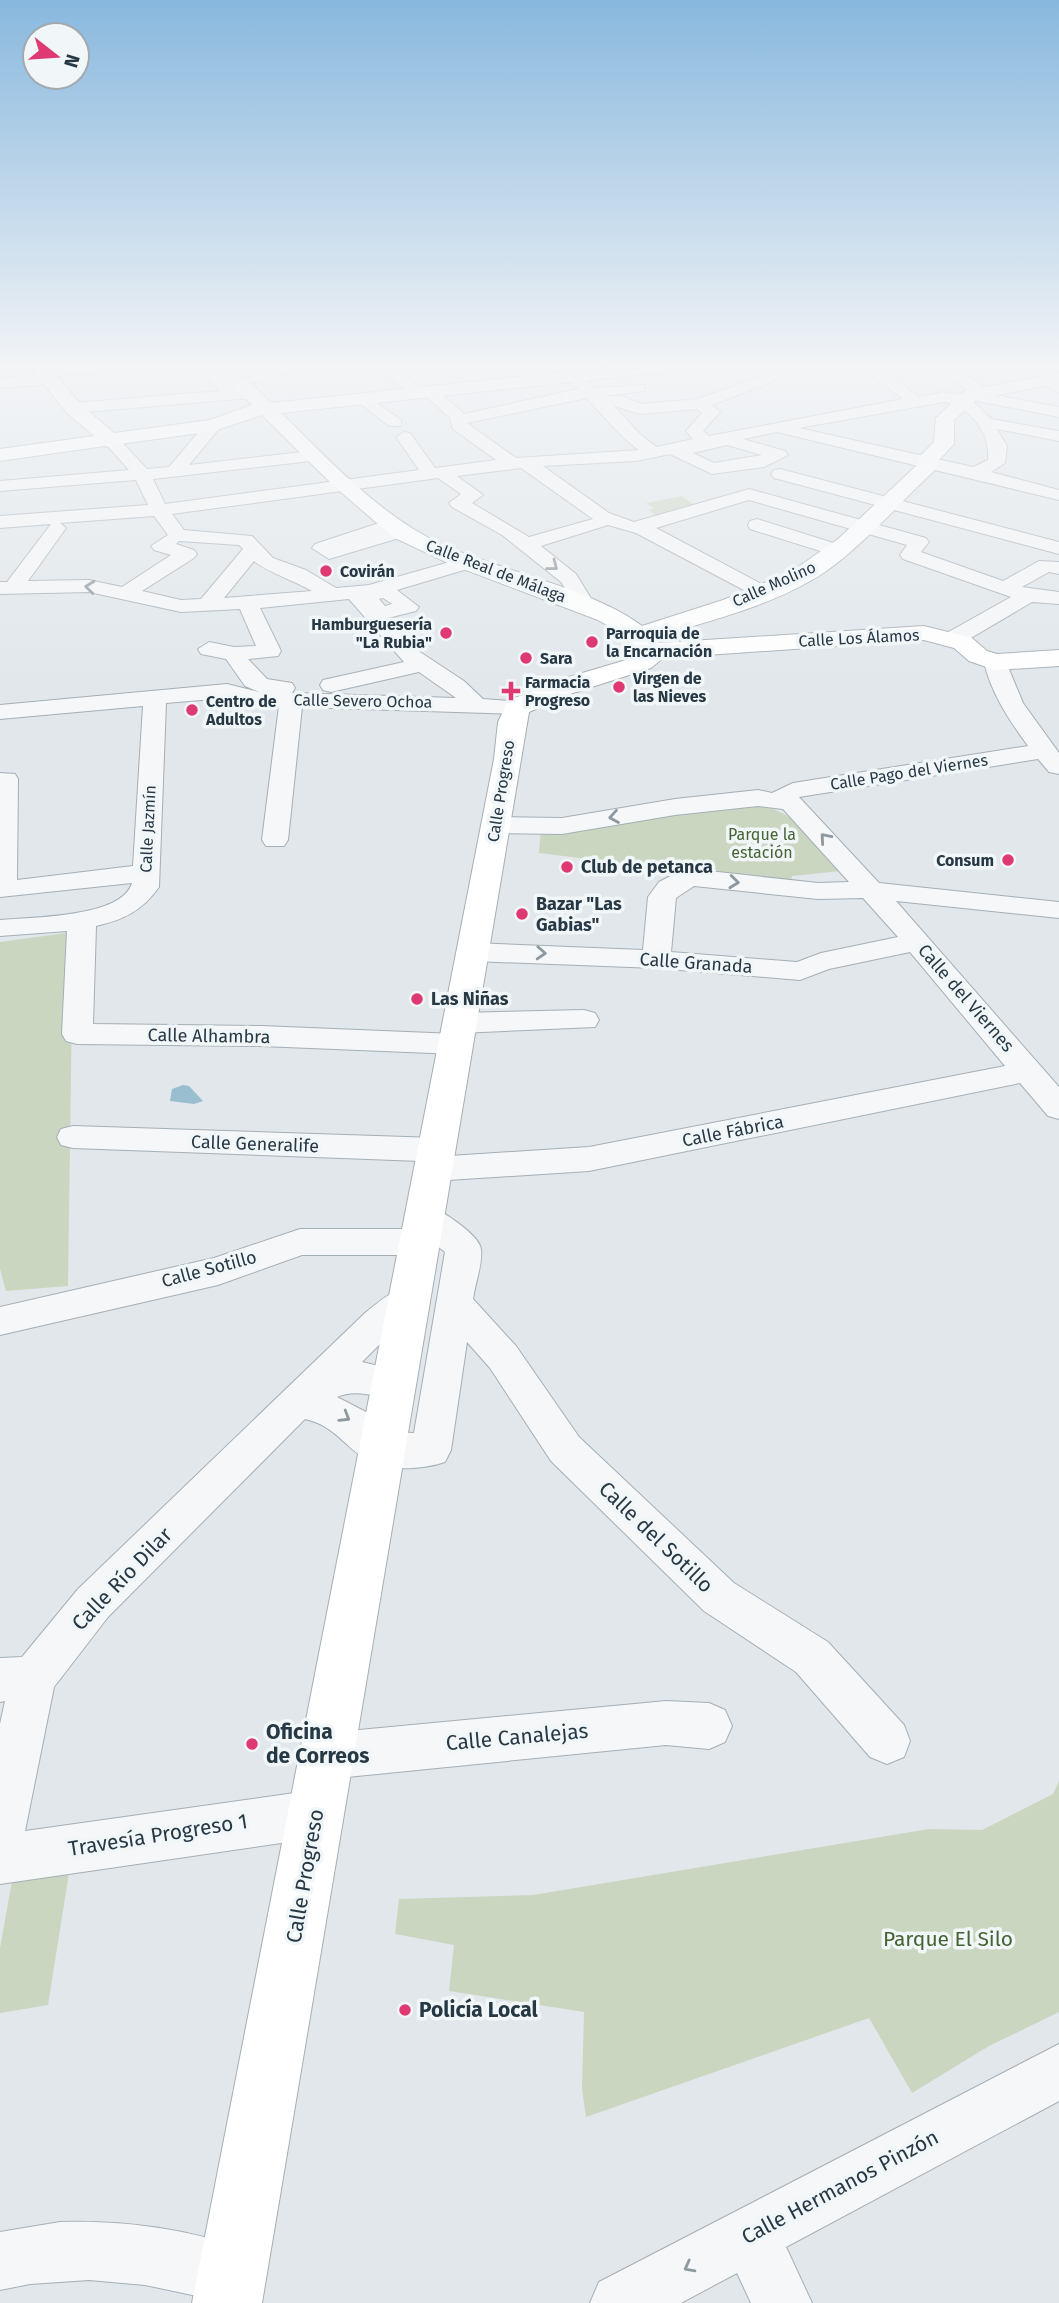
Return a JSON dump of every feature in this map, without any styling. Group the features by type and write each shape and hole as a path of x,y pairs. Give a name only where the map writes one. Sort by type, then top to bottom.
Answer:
{"street":[{"path":"0,486 150,473"},
{"name":"Calle Real de Málaga","path":"331,473 399,531 467,563 585,605 646,642"},
{"path":"0,522 159,510 432,473"},
{"path":"437,473 474,495 458,503 509,531 569,578 585,605"},
{"path":"536,473 596,510 604,519 618,520 635,527 762,592"},
{"name":"Calle Molino","path":"646,642 814,569 865,526 920,473"},
{"path":"142,474 159,510 178,535"},
{"path":"780,474 1059,548"},
{"path":"973,474 1059,495"},
{"path":"773,502 813,483"},
{"path":"696,489 705,487 729,497"},
{"path":"635,527 691,513 729,497 748,494 919,542 910,555 1028,596 1059,598"},
{"path":"526,544 597,525 604,519"},
{"path":"757,524 836,550"},
{"path":"126,593 187,554 161,546 178,535 245,540 252,551 266,562 299,574 331,594"},
{"path":"7,587 51,536 22,544"},
{"path":"209,602 252,551"},
{"path":"7,587 89,586 181,606 354,592 411,581 467,563"},
{"path":"1007,587 1055,564"},
{"path":"354,592 419,665 456,686 474,703"},
{"path":"951,640 1028,596"},
{"path":"209,649 234,654 270,651 254,622 248,601"},
{"path":"181,606 201,629 228,691"},
{"name":"Calle Los Álamos","path":"646,642 925,633 963,643 978,656 995,662"},
{"path":"517,707 561,688 642,663 650,658 646,642"},
{"path":"234,654 252,682 264,688 314,688 380,676 419,665"},
{"path":"1051,760 1012,700 995,662 1059,658"},
{"name":"Calle Severo Ochoa","path":"0,712 228,691 248,698 474,703 517,707"},
{"name":"Calle Jazmín","path":"0,928 108,916 128,908 140,898 145,887 155,698"},
{"path":"275,840 291,700"},
{"name":"Calle Progreso","path":"230,2288 496,825 512,722 517,707"},
{"name":"Calle Pago del Viernes","path":"777,800 793,790 1051,760"},
{"path":"6,779 3,890 145,873"},
{"path":"496,825 562,826 674,807 758,798 777,800"},
{"name":"Calle del Viernes","path":"777,800 790,803 812,824 1030,1071 1059,1108"},
{"path":"656,959 662,897 669,888 690,877 818,891 870,890 1059,910"},
{"name":"Calle Alhambra","path":"82,919 77,1034 261,1037 458,1034"},
{"name":"Calle Granada","path":"472,952 656,959 800,971 821,962 916,942"},
{"path":"458,1034 584,1020"},
{"name":"Calle Fábrica","path":"435,1160 589,1159 1030,1071"},
{"name":"Calle Generalife","path":"73,1137 435,1160"},
{"path":"299,1402 340,1412 358,1425 382,1449 430,1450 463,1248 422,1230"},
{"name":"Calle Sotillo","path":"0,1321 218,1270 300,1242 422,1230"},
{"name":"Calle Río Dilar","path":"0,1833 17,1679 378,1324 409,1300"},
{"name":"Calle del Sotillo","path":"454,1302 503,1357 565,1449 719,1597 812,1657 887,1741"},
{"name":"Calle Río Dilar","path":"299,1402 330,1381 358,1375 394,1384"},
{"name":"Calle Canalejas","path":"327,1756 666,1723 709,1726"},
{"name":"Travesía Progreso 1","path":"0,1859 316,1814"},
{"name":"Calle Hermanos Pinzón","path":"620,2303 1059,2071"},
{"path":"750,2235 782,2303"},
{"path":"0,2261 35,2251 126,2251 230,2288"}],"green space":[{"path":"682,496 698,508 688,512 682,508 655,515 649,510 654,508 646,503"},
{"name":"Parque la estación","path":"748,804 779,811 791,818 811,836 841,871 792,876 791,884 539,853 541,828"},
{"path":"73,932 68,1286 6,1291 0,1269 0,942"},
{"name":"Parque El Silo","path":"1059,1781 1059,2012 989,2046 912,2093 869,2018 586,2117 582,2089 584,2012 449,1991 454,1945 395,1934 399,1899 533,1895 929,1829 982,1830 1053,1794"},
{"path":"69,1873 48,2005 0,2013 0,1948 12,1881"}],"water":[{"path":"189,1086 203,1101 194,1104 170,1101 172,1089"}],"place":[{"name":"Covirán","path":"326,571"},
{"name":"Hamburguesería \"La Rubia\"","path":"446,633"},
{"name":"Parroquia de la Encarnación","path":"592,642"},
{"name":"Sara","path":"526,658"},
{"name":"Virgen de las Nieves","path":"619,687"},
{"name":"Farmacia Progreso","path":"511,691"},
{"name":"Centro de Adultos","path":"192,710"},
{"name":"Consum","path":"1008,860"},
{"name":"Club de petanca","path":"567,867"},
{"name":"Bazar \"Las Gabias\"","path":"522,914"},
{"name":"Las Niñas","path":"417,999"},
{"name":"Oficina de Correos","path":"252,1744"},
{"name":"Policía Local","path":"405,2010"}]}
